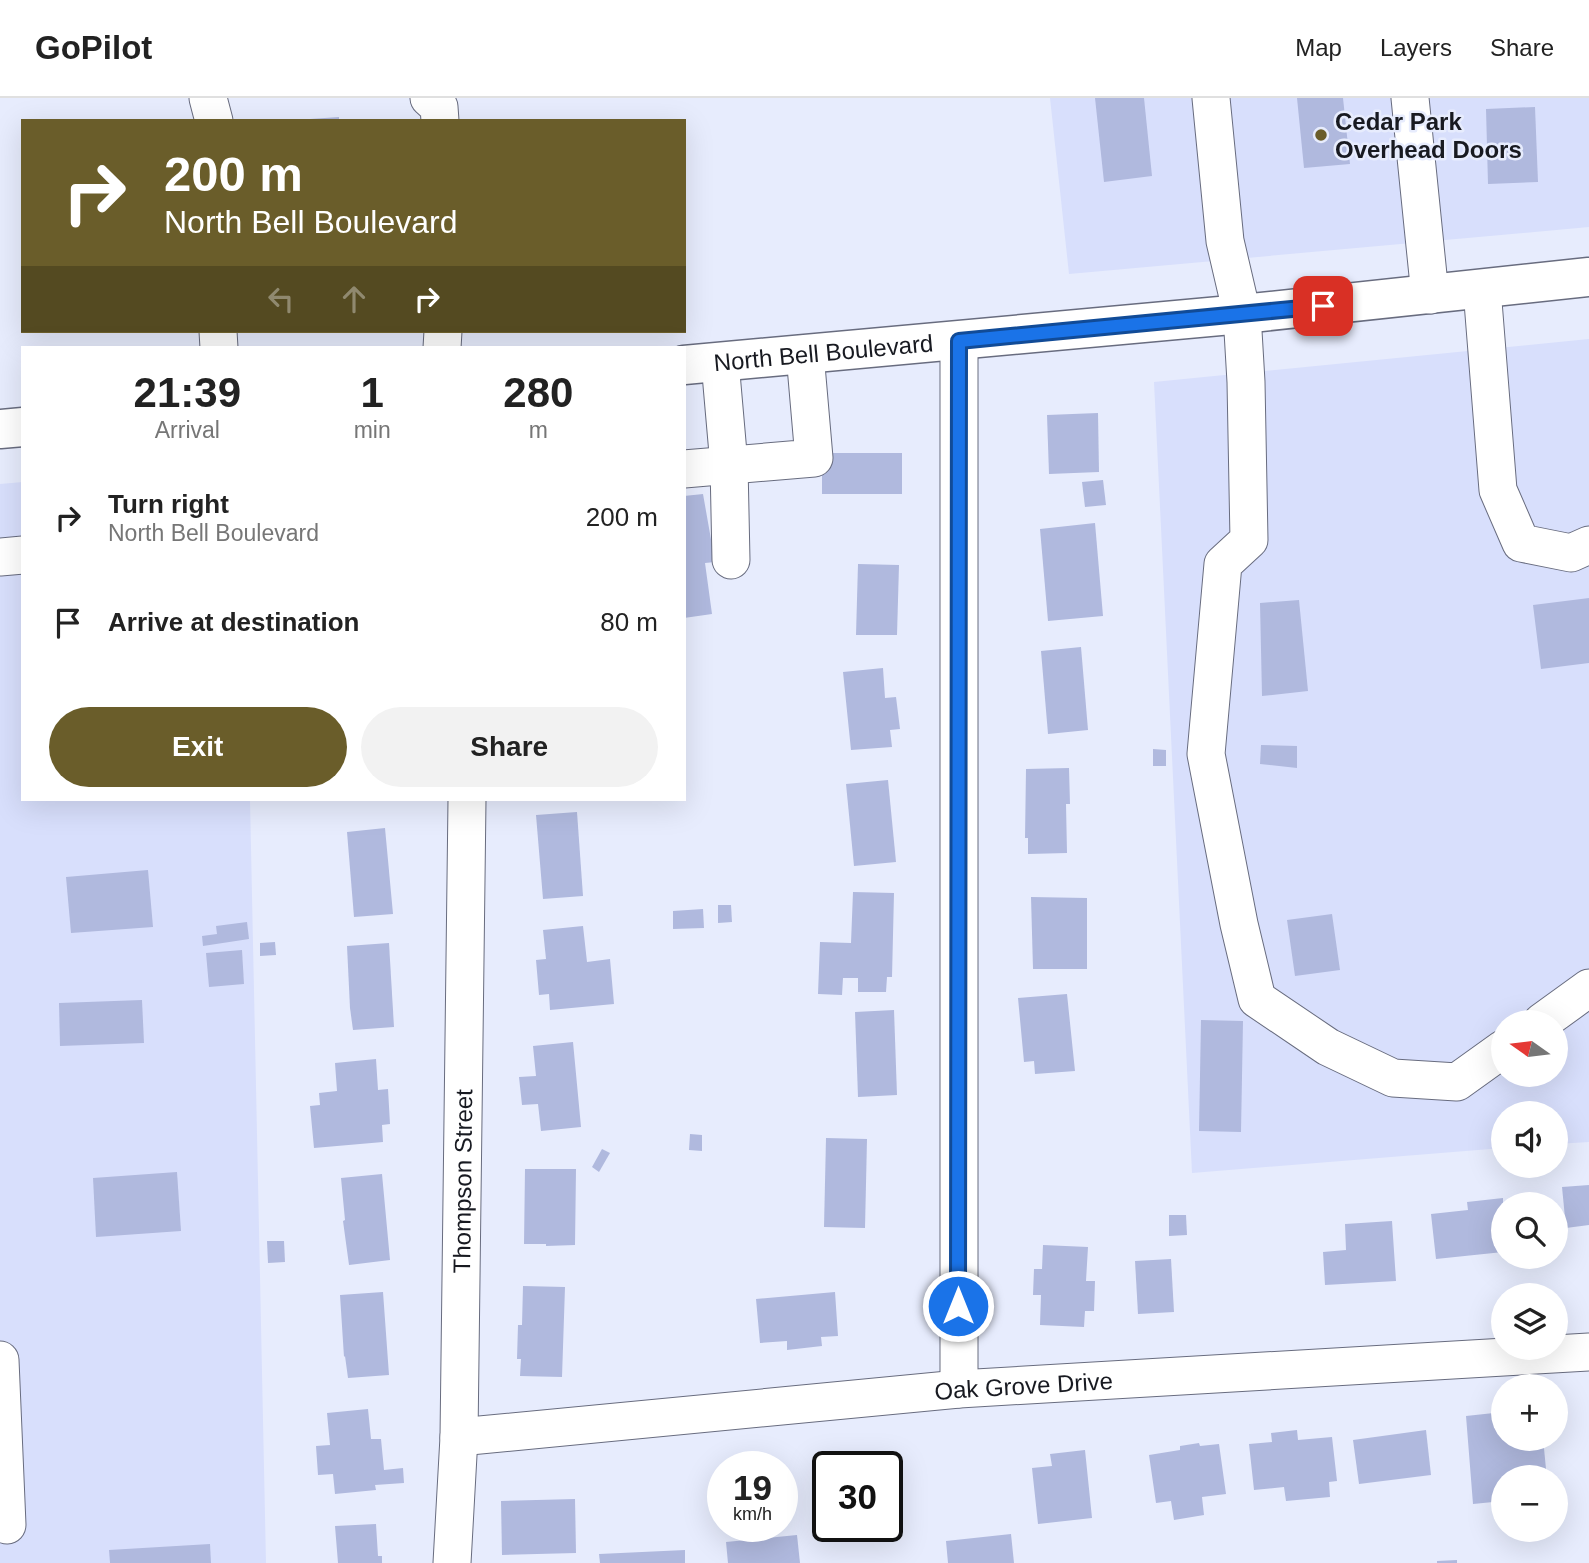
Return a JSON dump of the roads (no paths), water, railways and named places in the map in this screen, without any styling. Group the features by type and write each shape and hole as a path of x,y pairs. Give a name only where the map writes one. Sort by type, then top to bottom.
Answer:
{"main road":[{"name":"North Bell Boulevard","path":"702,363 1242,314 1589,277"},
{"path":"0,429 21,427"}],"street":[{"path":"208,98 214,119"},
{"path":"429,98 439,107 440,119"},
{"path":"1212,98 1225,241 1242,314 1246,382 1248,540 1223,564 1206,754 1239,924 1258,999 1328,1047 1393,1078 1457,1082 1491,1058"},
{"path":"1410,98 1430,295"},
{"path":"1482,289 1498,490 1521,543 1571,553 1589,545"},
{"path":"958,1388 959,341"},
{"path":"686,469 814,458 805,354"},
{"path":"702,363 729,465 731,560"},
{"path":"0,557 21,555"},
{"name":"Thompson Street","path":"452,1563 459,1437 467,801"},
{"path":"1559,1010 1589,988"},
{"name":"Oak Grove Drive","path":"459,1437 958,1388 1589,1352"},
{"path":"0,1360 7,1525"}],"place":[{"name":"Cedar Park Overhead Doors","path":"1321,135"}]}
